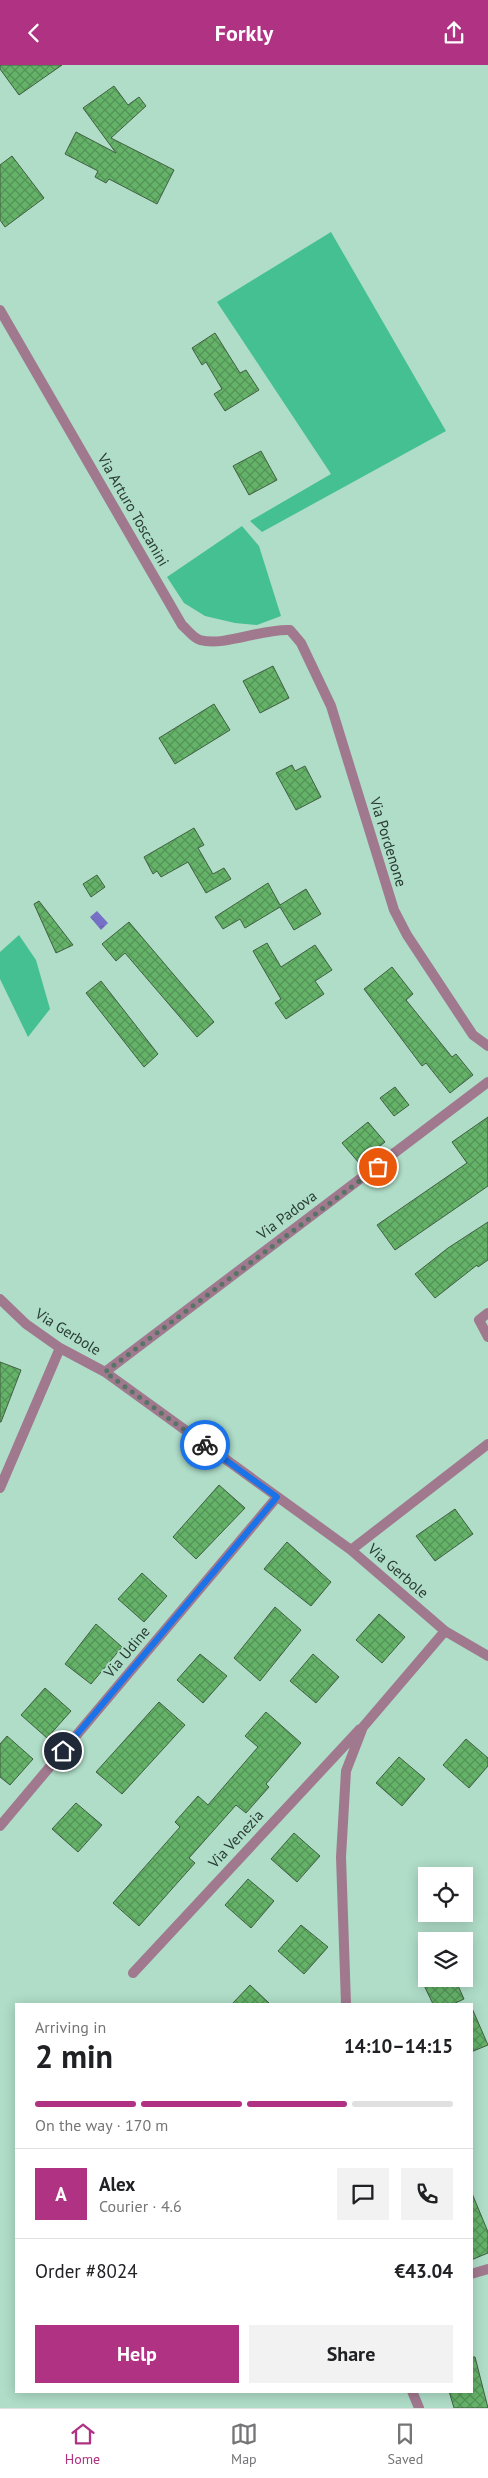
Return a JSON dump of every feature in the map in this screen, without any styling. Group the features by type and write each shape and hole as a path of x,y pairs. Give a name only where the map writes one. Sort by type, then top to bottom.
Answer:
{"street":[{"name":"Via Arturo Toscanini","path":"0,310 182,625 198,640 216,641 277,629 290,630"},
{"name":"Via Pordenone","path":"290,630 301,643 331,706 394,910 406,935 473,1035 488,1046"},
{"name":"Via Padova","path":"105,1372 488,1082"},
{"name":"Via Gerbole","path":"0,1299 26,1324 60,1348 105,1372 351,1550 445,1631 488,1656"},
{"path":"488,1313 480,1321 488,1337"},
{"path":"0,1488 60,1348"},
{"path":"351,1550 488,1444"},
{"name":"Via Udine","path":"0,1826 277,1497"},
{"path":"346,2003 342,1838 346,1771 363,1727 445,1631"},
{"name":"Via Venezia","path":"133,1973 328,1761 363,1727"},
{"path":"473,2273 488,2269"},
{"path":"413,2393 419,2408"}],"green space":[{"path":"331,232 446,431 262,532 250,521 331,474 217,302"},
{"path":"242,526 259,546 281,616 257,625 235,623 205,616 184,603 167,577"},
{"path":"19,935 36,960 50,1009 28,1037 0,979 0,952"}],"water":[{"path":"97,911 108,923 101,930 90,917"}],"building":[{"path":"0,65 62,65 19,95 0,69"},
{"path":"114,86 128,105 139,97 146,106 111,138 174,170 157,204 109,179 106,183 95,177 98,171 65,154 76,132 116,153 83,108"},
{"path":"12,156 44,198 5,227 0,220 0,165"},
{"path":"215,333 240,373 246,370 259,390 225,411 214,394 222,389 206,362 202,365 192,348"},
{"path":"261,451 277,480 249,495 233,466"},
{"path":"273,666 289,698 260,713 243,681"},
{"path":"214,704 230,730 175,764 159,738"},
{"path":"292,765 295,771 305,766 321,797 296,810 276,773"},
{"path":"194,828 204,845 198,848 213,874 224,868 231,879 206,893 188,862 161,877 157,871 153,874 144,857"},
{"path":"97,875 105,887 91,897 83,884"},
{"path":"268,883 280,905 306,889 321,914 294,930 280,907 245,928 240,919 223,929 215,917"},
{"path":"39,901 73,945 56,953 34,904"},
{"path":"129,922 214,1022 197,1037 125,953 116,961 102,944"},
{"path":"267,943 281,967 315,945 332,970 315,981 324,994 286,1019 275,1003 281,999 253,951"},
{"path":"392,967 413,994 406,1000 452,1057 456,1054 473,1075 450,1093 426,1063 422,1066 364,989"},
{"path":"101,981 158,1054 144,1067 86,993"},
{"path":"395,1087 409,1105 394,1116 380,1098"},
{"path":"488,1117 488,1186 395,1250 377,1225 467,1163 452,1142"},
{"path":"368,1122 385,1142 359,1163 342,1143"},
{"path":"488,1222 488,1260 478,1267 477,1265 435,1298 415,1274 448,1248"},
{"path":"0,1362 21,1370 1,1422 0,1422"},
{"path":"219,1485 245,1508 196,1559 173,1537"},
{"path":"455,1509 473,1534 435,1561 416,1536"},
{"path":"287,1542 331,1582 311,1606 264,1569"},
{"path":"142,1573 167,1596 144,1622 118,1599"},
{"path":"275,1607 301,1630 260,1681 234,1658"},
{"path":"379,1614 405,1637 382,1663 356,1640"},
{"path":"96,1624 122,1647 91,1684 65,1664"},
{"path":"200,1654 227,1676 203,1703 177,1680"},
{"path":"313,1654 339,1677 316,1703 290,1681"},
{"path":"45,1688 71,1711 47,1738 21,1715"},
{"path":"159,1702 185,1725 122,1794 96,1772"},
{"path":"266,1712 301,1743 266,1784 269,1787 246,1813 236,1805 189,1858 195,1863 139,1926 113,1903 180,1827 175,1822 198,1796 208,1805 258,1747 245,1736"},
{"path":"7,1736 33,1759 10,1785 0,1777 0,1744"},
{"path":"466,1739 488,1758 488,1766 469,1788 443,1765"},
{"path":"399,1757 425,1779 402,1806 376,1783"},
{"path":"76,1803 102,1825 78,1852 52,1829"},
{"path":"294,1833 320,1856 297,1882 271,1859"},
{"path":"248,1879 274,1901 251,1928 225,1905"},
{"path":"301,1925 328,1947 304,1974 278,1951"},
{"path":"250,1985 269,2003 233,2003"},
{"path":"425,1987 459,1987 464,1999 455,2003 433,2003"},
{"path":"473,2011 488,2045 473,2051"},
{"path":"473,2196 488,2232 488,2253 473,2259"},
{"path":"473,2357 475,2357 488,2408 454,2408 450,2393 473,2393"}],"way so far":[{"path":"205,1445 105,1372 378,1167"}],"route":[{"path":"63,1751 277,1497 205,1445"}]}
